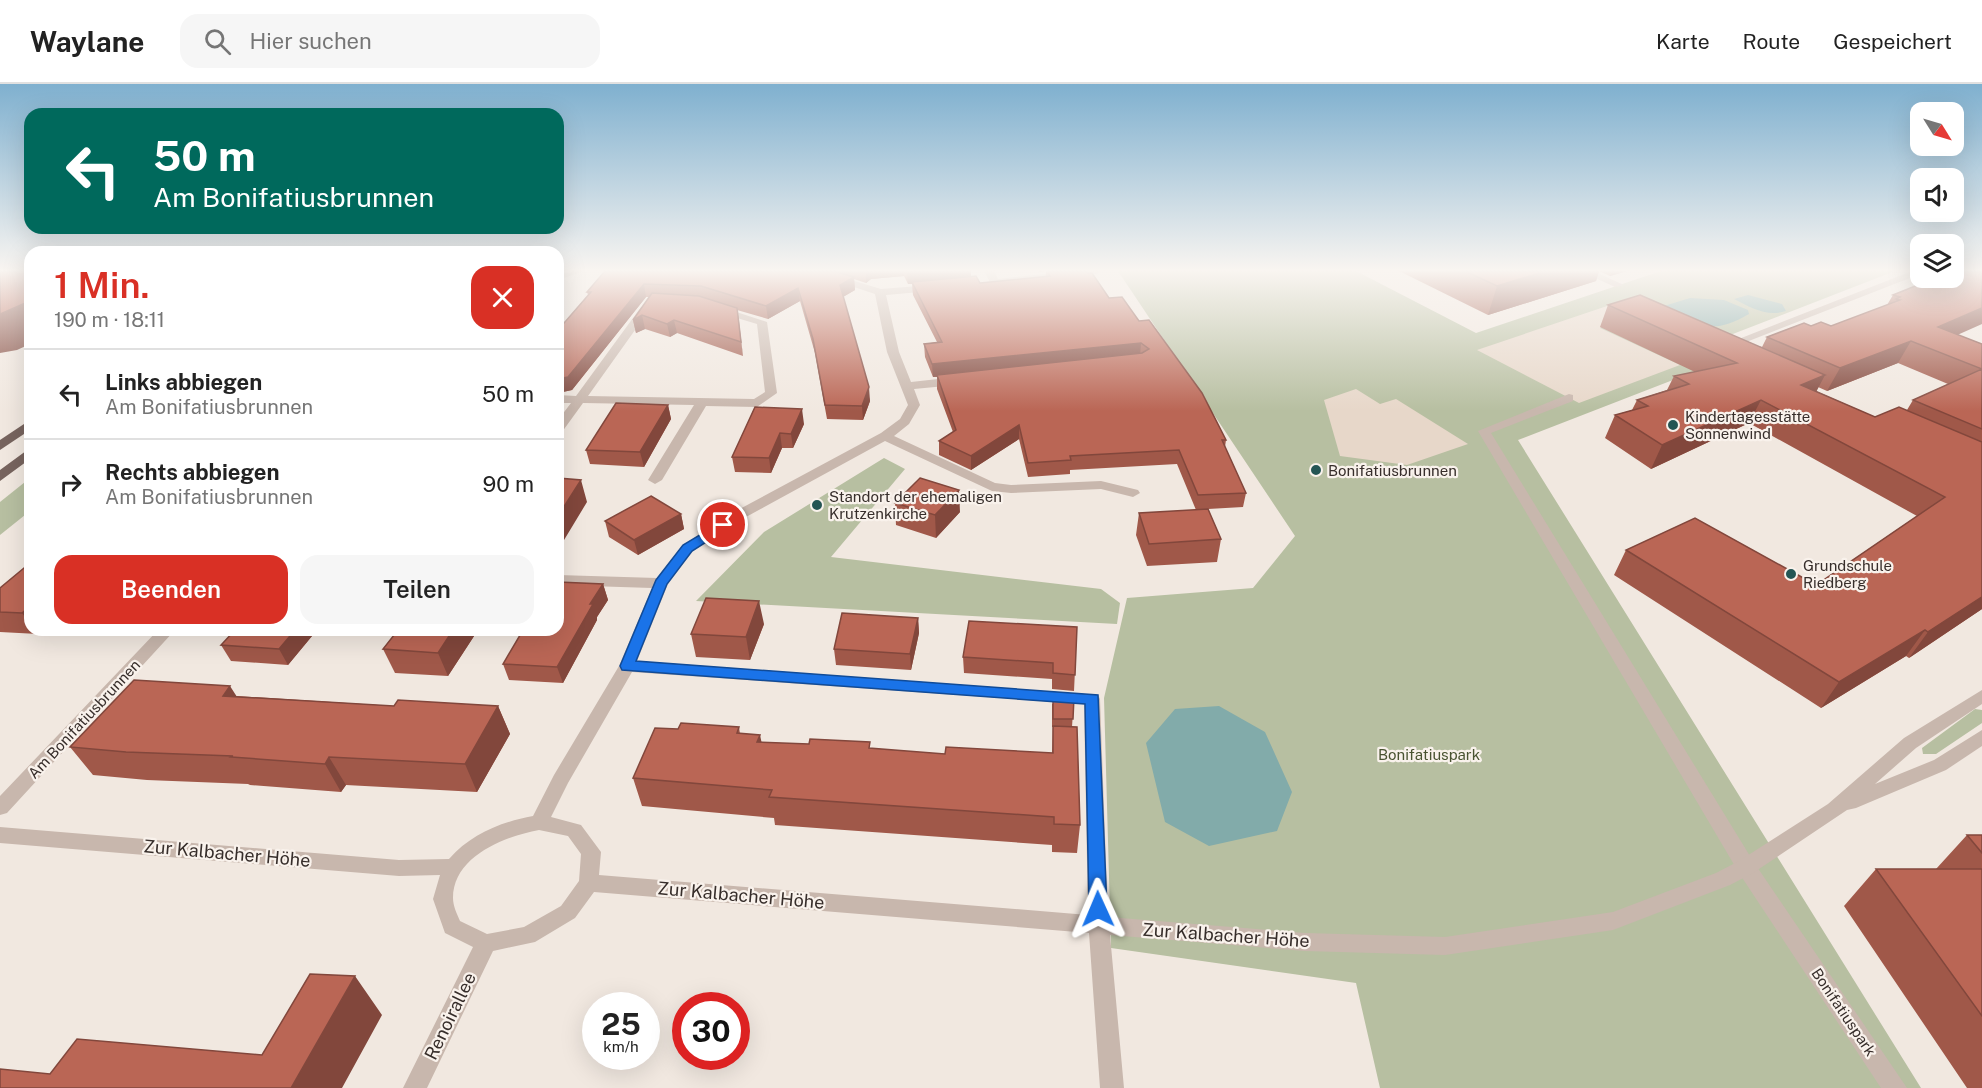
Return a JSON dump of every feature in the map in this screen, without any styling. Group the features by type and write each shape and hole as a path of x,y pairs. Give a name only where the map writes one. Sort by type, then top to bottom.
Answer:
{"main road":[{"path":"0,446 24,428"},
{"path":"0,477 24,457"}],"street":[{"path":"564,421 639,318"},
{"path":"564,399 758,403 771,393 762,322 747,318"},
{"path":"539,822 560,780 627,666 661,584 688,548 741,514 885,436 905,421 914,405 893,352 886,318"},
{"path":"1740,359 1719,350 1801,318"},
{"path":"908,386 966,380"},
{"name":"Bonifatiuspark","path":"1569,398 1484,431 1746,867 1895,1088"},
{"path":"655,480 701,403"},
{"path":"885,436 992,487 1011,489 1101,485 1133,493"},
{"path":"564,580 661,584"},
{"name":"Am Bonifatiusbrunnen","path":"0,808 162,636"},
{"path":"627,666 1092,699 1098,925 1112,1088"},
{"name":"Zur Kalbacher Höhe","path":"589,883 1305,942 1445,946 1613,921 1723,879 1746,867 1835,809 1910,743 1982,696"},
{"name":"Zur Kalbacher Höhe","path":"1835,809 1940,765 1982,737"},
{"path":"539,822 574,830 591,852 589,883 568,912 528,936 486,944 452,927 442,897 454,867 479,842 514,826 539,822"},
{"name":"Zur Kalbacher Höhe","path":"0,835 399,867 454,867"},
{"name":"Renoirallee","path":"415,1088 486,944"}],"green space":[{"name":"Bonifatiuspark","path":"1149,318 1447,318 1476,333 1521,318 1774,318 1707,344 1709,366 1518,440 1921,1088 1380,1088 1356,983 1111,948 1104,698 1127,598 1253,588 1295,536"},
{"path":"884,458 905,469 831,557 1101,589 1120,603 1117,624 696,601 764,532"},
{"path":"24,483 24,516 0,535 0,502"},
{"path":"1975,709 1982,710 1982,723 1936,754 1923,754 1922,748"}],"shaded area":[{"path":"1572,318 1616,318 1600,328 1680,365 1579,403 1477,350"},
{"path":"1356,389 1380,404 1396,399 1468,444 1407,465 1340,456 1324,400"}],"water":[{"path":"1684,318 1742,318 1724,325 1714,326 1705,326"},
{"path":"1219,706 1265,732 1292,792 1277,831 1209,846 1165,822 1146,743 1175,709"}],"building":[{"path":"569,318 616,318 568,377 564,378 564,323"},
{"path":"650,318 738,318 741,342 674,320 667,324"},
{"path":"807,318 849,318 869,387 862,406 825,405"},
{"path":"930,318 1137,318 1139,321 1149,320 1202,393 1226,440 1222,440 1246,493 1198,495 1179,450 1070,456 1071,460 1028,463 1019,425 971,456 939,441 956,430 937,375 1142,353 1149,349 1141,343 932,364 924,344 942,342"},
{"path":"1637,318 1693,318 1825,375 1801,385 1875,417 1899,407 1982,442 1982,597 1928,632 1925,630 1839,682 1626,550 1695,518 1816,585 1945,497 1761,400 1662,445 1615,415 1648,406 1637,400 1689,384 1674,376 1737,363"},
{"path":"1853,318 1959,318 1938,327 1982,344 1982,369 1911,341 1840,368 1767,337 1804,323 1811,326 1821,322 1831,326"},
{"path":"1982,369 1982,429 1913,400"},
{"path":"616,403 668,405 640,452 586,450"},
{"path":"755,407 802,409 791,434 780,433 769,458 732,457"},
{"path":"920,478 959,490 935,515 895,503"},
{"path":"564,479 581,480 564,507"},
{"path":"651,496 681,514 634,540 605,521"},
{"path":"1208,509 1221,539 1149,544 1139,513"},
{"path":"24,568 24,611 0,612 0,588"},
{"path":"564,582 603,584 557,667 503,664 519,636 564,636"},
{"path":"706,598 759,601 746,637 691,634"},
{"path":"842,613 918,618 910,654 834,649"},
{"path":"969,621 1077,627 1075,675 1053,673 1053,663 963,657"},
{"path":"229,636 290,636 279,649 221,645"},
{"path":"393,636 449,636 438,653 383,649"},
{"path":"134,680 230,686 223,696 394,706 398,700 498,706 465,764 329,757 325,764 231,757 233,756 126,752 70,747"},
{"path":"1053,696 1074,697 1073,719 1053,719"},
{"path":"681,723 739,727 737,733 760,735 757,742 809,744 810,739 870,742 869,748 945,754 946,747 1053,753 1053,726 1077,727 1080,825 1054,824 1054,817 769,797 772,790 633,778 655,728 678,729"},
{"path":"1967,835 1982,835 1982,853"},
{"path":"1876,869 1982,869 1982,1016"},
{"path":"310,974 355,976 291,1088 0,1088 0,1069 50,1074 77,1039 262,1055"}],"place":[{"name":"Kindertagesstätte Sonnenwind","path":"1673,425"},
{"name":"Bonifatiusbrunnen","path":"1316,470"},
{"name":"Standort der ehemaligen Krutzenkirche","path":"817,505"},
{"name":"Grundschule Riedberg","path":"1791,574"}],"route":[{"path":"723,525 688,548 661,584 627,666 1092,699 1098,909"}]}
